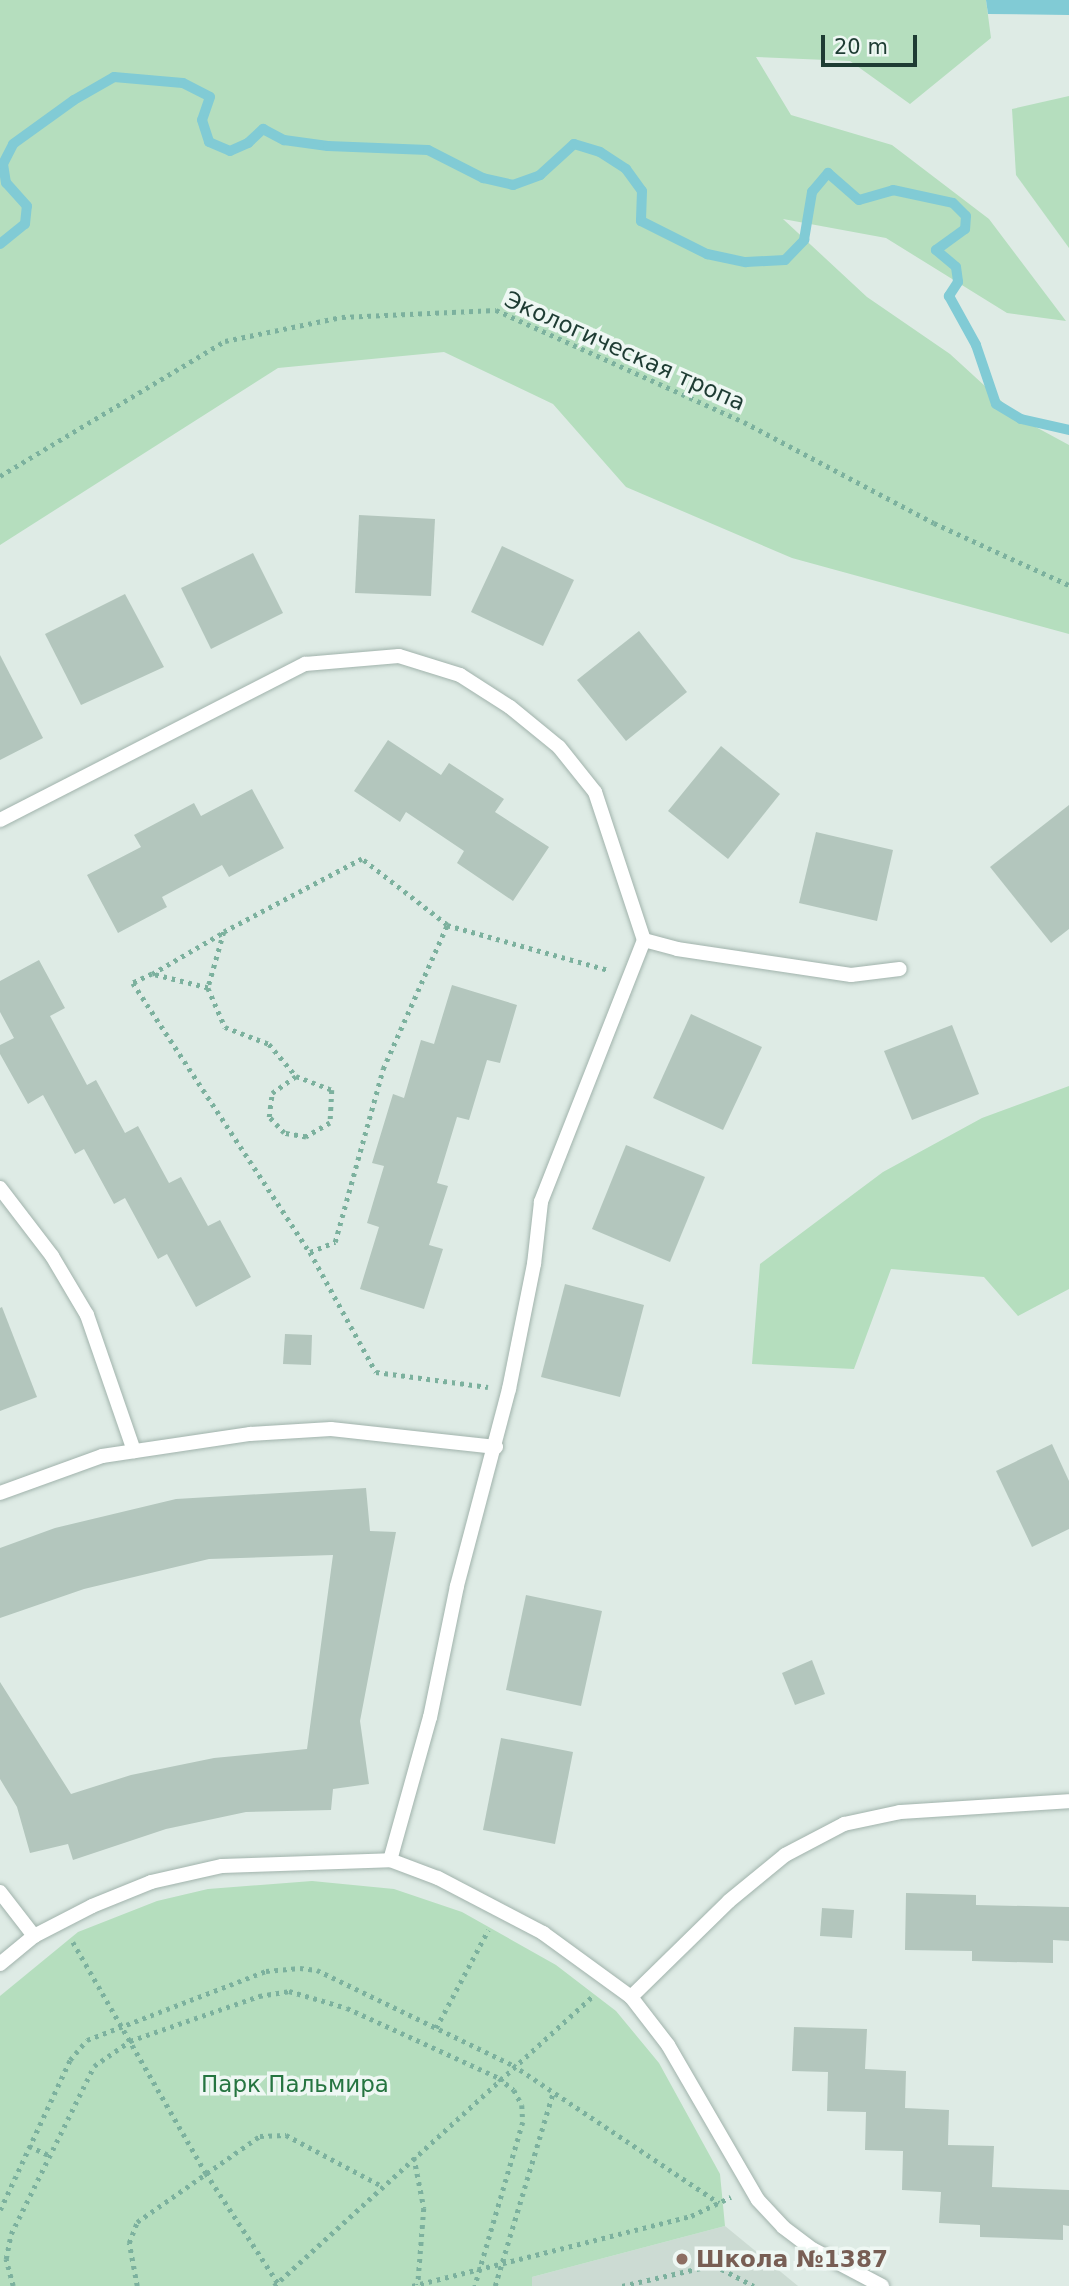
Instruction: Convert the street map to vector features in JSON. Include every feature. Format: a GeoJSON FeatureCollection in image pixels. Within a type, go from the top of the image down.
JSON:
{"type":"FeatureCollection","features":[{"type":"Feature","properties":{"kind":"lane"},"geometry":{"type":"LineString","coordinates":[[0,820],[305,664],[399,656],[460,675],[559,747],[595,792],[644,940],[541,1202],[534,1264],[496,1447],[390,1860]]}},
{"type":"Feature","properties":{"kind":"lane"},"geometry":{"type":"LineString","coordinates":[[644,940],[852,975],[900,969]]}},
{"type":"Feature","properties":{"kind":"lane"},"geometry":{"type":"LineString","coordinates":[[0,1188],[52,1256],[87,1315],[134,1451]]}},
{"type":"Feature","properties":{"kind":"lane"},"geometry":{"type":"LineString","coordinates":[[0,1493],[102,1456],[250,1434],[331,1429],[496,1447]]}},
{"type":"Feature","properties":{"kind":"lane"},"geometry":{"type":"LineString","coordinates":[[631,1997],[729,1901],[776,1862],[844,1824],[900,1812],[1069,1801]]}},
{"type":"Feature","properties":{"kind":"lane"},"geometry":{"type":"LineString","coordinates":[[0,1964],[34,1936],[151,1882],[222,1866],[390,1860],[500,1908],[631,1997],[668,2045],[750,2188],[793,2235],[882,2286]]}},
{"type":"Feature","properties":{"kind":"lane"},"geometry":{"type":"LineString","coordinates":[[0,1892],[34,1936]]}},
{"type":"Feature","properties":{"kind":"path","name":"Экологическая тропа"},"geometry":{"type":"LineString","coordinates":[[0,476],[225,341],[342,317],[496,310],[744,422],[934,523],[1069,585]]}},
{"type":"Feature","properties":{"kind":"path"},"geometry":{"type":"LineString","coordinates":[[509,1390],[376,1372],[310,1252],[133,983],[362,859],[447,925],[629,976]]}},
{"type":"Feature","properties":{"kind":"path"},"geometry":{"type":"LineString","coordinates":[[310,1252],[335,1242],[383,1069],[447,925]]}},
{"type":"Feature","properties":{"kind":"path"},"geometry":{"type":"LineString","coordinates":[[223,932],[208,988],[225,1027],[269,1044],[296,1076],[332,1090],[330,1123],[306,1137],[284,1133],[269,1117],[272,1093],[296,1076]]}},
{"type":"Feature","properties":{"kind":"path"},"geometry":{"type":"LineString","coordinates":[[152,974],[208,988]]}},
{"type":"Feature","properties":{"kind":"path"},"geometry":{"type":"LineString","coordinates":[[436,2028],[500,1908]]}},
{"type":"Feature","properties":{"kind":"path"},"geometry":{"type":"LineString","coordinates":[[61,1922],[206,2173],[277,2285],[513,2065],[611,1981]]}},
{"type":"Feature","properties":{"kind":"path"},"geometry":{"type":"LineString","coordinates":[[0,2210],[78,2049],[120,2025],[267,1971],[300,1968],[317,1970],[513,2065],[719,2203]]}},
{"type":"Feature","properties":{"kind":"path"},"geometry":{"type":"LineString","coordinates":[[13,2286],[8,2275],[7,2245],[88,2073],[130,2041],[259,1996],[289,1991],[347,2008],[499,2078],[522,2105],[523,2122],[475,2286]]}},
{"type":"Feature","properties":{"kind":"path"},"geometry":{"type":"LineString","coordinates":[[495,2286],[553,2093]]}},
{"type":"Feature","properties":{"kind":"path"},"geometry":{"type":"LineString","coordinates":[[137,2286],[130,2244],[138,2222],[260,2136],[274,2133],[382,2186]]}},
{"type":"Feature","properties":{"kind":"path"},"geometry":{"type":"LineString","coordinates":[[29,2146],[48,2155]]}},
{"type":"Feature","properties":{"kind":"path"},"geometry":{"type":"LineString","coordinates":[[414,2157],[424,2208],[416,2286],[691,2216],[750,2188]]}},
{"type":"Feature","properties":{"kind":"path"},"geometry":{"type":"LineString","coordinates":[[622,2286],[715,2265],[754,2286]]}},
{"type":"Feature","properties":{"kind":"shaded area","name":"Школа №1387"},"geometry":{"type":"Polygon","coordinates":[[[725,2226],[798,2286],[532,2286],[532,2277],[725,2226]]]}},
{"type":"Feature","properties":{"kind":"green space"},"geometry":{"type":"Polygon","coordinates":[[[0,0],[986,0],[991,38],[910,104],[850,61],[756,57],[791,115],[892,145],[989,219],[1066,321],[1007,313],[886,238],[783,219],[867,297],[950,354],[1021,419],[1069,445],[1069,634],[792,558],[626,487],[553,404],[444,352],[278,368],[0,545],[0,0]]]}},
{"type":"Feature","properties":{"kind":"green space"},"geometry":{"type":"Polygon","coordinates":[[[1069,96],[1069,248],[1016,175],[1012,109],[1069,96]]]}},
{"type":"Feature","properties":{"kind":"green space"},"geometry":{"type":"Polygon","coordinates":[[[1069,1086],[1069,1289],[1018,1316],[984,1277],[891,1269],[854,1369],[752,1364],[760,1264],[883,1172],[982,1118],[1069,1086]]]}},
{"type":"Feature","properties":{"kind":"green space","name":"Парк Пальмира"},"geometry":{"type":"Polygon","coordinates":[[[312,1881],[394,1889],[462,1912],[556,1965],[616,2011],[659,2063],[720,2174],[725,2226],[532,2277],[532,2286],[0,2286],[0,1996],[78,1932],[157,1901],[208,1889],[312,1881]]]}},
{"type":"Feature","properties":{"kind":"water"},"geometry":{"type":"Polygon","coordinates":[[[986,0],[1069,0],[1069,15],[988,14],[986,0]]]}},
{"type":"Feature","properties":{"kind":"building"},"geometry":{"type":"Polygon","coordinates":[[[359,515],[435,519],[431,596],[355,593],[359,515]]]}},
{"type":"Feature","properties":{"kind":"building"},"geometry":{"type":"Polygon","coordinates":[[[502,546],[574,580],[543,646],[471,612],[502,546]]]}},
{"type":"Feature","properties":{"kind":"building"},"geometry":{"type":"Polygon","coordinates":[[[253,553],[283,613],[211,649],[181,588],[253,553]]]}},
{"type":"Feature","properties":{"kind":"building"},"geometry":{"type":"Polygon","coordinates":[[[125,594],[164,667],[81,705],[45,634],[125,594]]]}},
{"type":"Feature","properties":{"kind":"building"},"geometry":{"type":"Polygon","coordinates":[[[639,631],[687,692],[626,741],[577,680],[639,631]]]}},
{"type":"Feature","properties":{"kind":"building"},"geometry":{"type":"Polygon","coordinates":[[[0,655],[43,738],[0,760],[0,655]]]}},
{"type":"Feature","properties":{"kind":"building"},"geometry":{"type":"Polygon","coordinates":[[[388,740],[441,775],[449,763],[504,799],[495,812],[549,847],[513,901],[457,863],[464,851],[406,812],[400,822],[354,791],[388,740]]]}},
{"type":"Feature","properties":{"kind":"building"},"geometry":{"type":"Polygon","coordinates":[[[721,746],[780,794],[728,859],[668,811],[721,746]]]}},
{"type":"Feature","properties":{"kind":"building"},"geometry":{"type":"Polygon","coordinates":[[[252,789],[284,848],[229,877],[222,865],[162,897],[167,907],[118,933],[87,875],[141,847],[134,835],[194,803],[201,816],[252,789]]]}},
{"type":"Feature","properties":{"kind":"building"},"geometry":{"type":"Polygon","coordinates":[[[1069,805],[1069,929],[1051,943],[990,867],[1069,805]]]}},
{"type":"Feature","properties":{"kind":"building"},"geometry":{"type":"Polygon","coordinates":[[[816,832],[893,850],[877,921],[799,903],[816,832]]]}},
{"type":"Feature","properties":{"kind":"building"},"geometry":{"type":"Polygon","coordinates":[[[39,960],[65,1008],[50,1016],[87,1085],[96,1080],[125,1133],[138,1126],[169,1183],[181,1177],[208,1226],[220,1220],[251,1277],[196,1307],[167,1254],[158,1259],[125,1198],[114,1204],[84,1149],[75,1154],[43,1095],[28,1104],[0,1054],[0,1045],[14,1038],[0,1012],[0,981],[39,960]]]}},
{"type":"Feature","properties":{"kind":"building"},"geometry":{"type":"Polygon","coordinates":[[[452,985],[517,1005],[500,1063],[487,1060],[469,1120],[457,1117],[437,1183],[448,1186],[429,1245],[443,1249],[424,1309],[360,1289],[379,1227],[367,1223],[384,1166],[372,1163],[393,1094],[404,1098],[421,1040],[434,1044],[452,985]]]}},
{"type":"Feature","properties":{"kind":"building"},"geometry":{"type":"Polygon","coordinates":[[[691,1014],[762,1047],[723,1130],[653,1098],[691,1014]]]}},
{"type":"Feature","properties":{"kind":"building"},"geometry":{"type":"Polygon","coordinates":[[[952,1025],[979,1094],[912,1120],[884,1051],[952,1025]]]}},
{"type":"Feature","properties":{"kind":"building"},"geometry":{"type":"Polygon","coordinates":[[[626,1145],[705,1177],[670,1262],[592,1229],[626,1145]]]}},
{"type":"Feature","properties":{"kind":"building"},"geometry":{"type":"Polygon","coordinates":[[[565,1284],[644,1305],[620,1397],[541,1377],[565,1284]]]}},
{"type":"Feature","properties":{"kind":"building"},"geometry":{"type":"Polygon","coordinates":[[[2,1307],[37,1397],[0,1411],[0,1308],[2,1307]]]}},
{"type":"Feature","properties":{"kind":"building"},"geometry":{"type":"Polygon","coordinates":[[[285,1334],[312,1335],[311,1365],[283,1364],[285,1334]]]}},
{"type":"Feature","properties":{"kind":"building"},"geometry":{"type":"Polygon","coordinates":[[[1052,1444],[1069,1481],[1069,1529],[1032,1547],[996,1471],[1052,1444]]]}},
{"type":"Feature","properties":{"kind":"building"},"geometry":{"type":"Polygon","coordinates":[[[366,1488],[370,1531],[396,1532],[360,1721],[369,1784],[333,1789],[331,1810],[246,1812],[166,1829],[73,1860],[68,1844],[30,1853],[17,1807],[0,1779],[0,1682],[71,1794],[131,1775],[214,1758],[307,1749],[333,1555],[209,1559],[84,1589],[0,1618],[0,1548],[55,1528],[176,1499],[366,1488]]]}},
{"type":"Feature","properties":{"kind":"building"},"geometry":{"type":"Polygon","coordinates":[[[526,1595],[602,1611],[581,1706],[506,1690],[526,1595]]]}},
{"type":"Feature","properties":{"kind":"building"},"geometry":{"type":"Polygon","coordinates":[[[812,1660],[825,1694],[795,1705],[782,1673],[812,1660]]]}},
{"type":"Feature","properties":{"kind":"building"},"geometry":{"type":"Polygon","coordinates":[[[501,1738],[573,1752],[555,1844],[483,1830],[501,1738]]]}},
{"type":"Feature","properties":{"kind":"building"},"geometry":{"type":"Polygon","coordinates":[[[906,1893],[976,1895],[976,1905],[1069,1907],[1069,1941],[1053,1940],[1053,1963],[972,1961],[972,1951],[905,1950],[906,1893]]]}},
{"type":"Feature","properties":{"kind":"building"},"geometry":{"type":"Polygon","coordinates":[[[822,1908],[854,1910],[852,1938],[820,1936],[822,1908]]]}},
{"type":"Feature","properties":{"kind":"building"},"geometry":{"type":"Polygon","coordinates":[[[794,2027],[867,2029],[865,2069],[906,2071],[905,2108],[949,2110],[948,2145],[994,2146],[992,2187],[1069,2190],[1069,2226],[1063,2225],[1063,2240],[980,2237],[980,2225],[939,2223],[941,2192],[902,2190],[903,2151],[865,2150],[866,2112],[827,2111],[828,2072],[792,2071],[794,2027]]]}},
{"type":"Feature","properties":{"kind":"waterway"},"geometry":{"type":"LineString","coordinates":[[0,244],[25,224],[27,206],[6,183],[3,164],[13,144],[74,100],[114,77],[183,83],[210,97],[202,120],[209,142],[230,151],[248,143],[263,129],[284,140],[328,146],[428,150],[483,178],[513,185],[540,175],[574,144],[600,152],[626,169],[642,191],[641,221],[707,254],[746,262],[785,260],[804,240],[812,192],[828,173],[859,200],[893,190],[953,203],[966,216],[965,229],[936,250],[956,267],[958,282],[949,296],[976,345],[996,404],[1021,419],[1069,430]]}},
{"type":"Feature","properties":{"kind":"place","name":"Школа №1387"},"geometry":{"type":"Point","coordinates":[682,2259]}}]}
